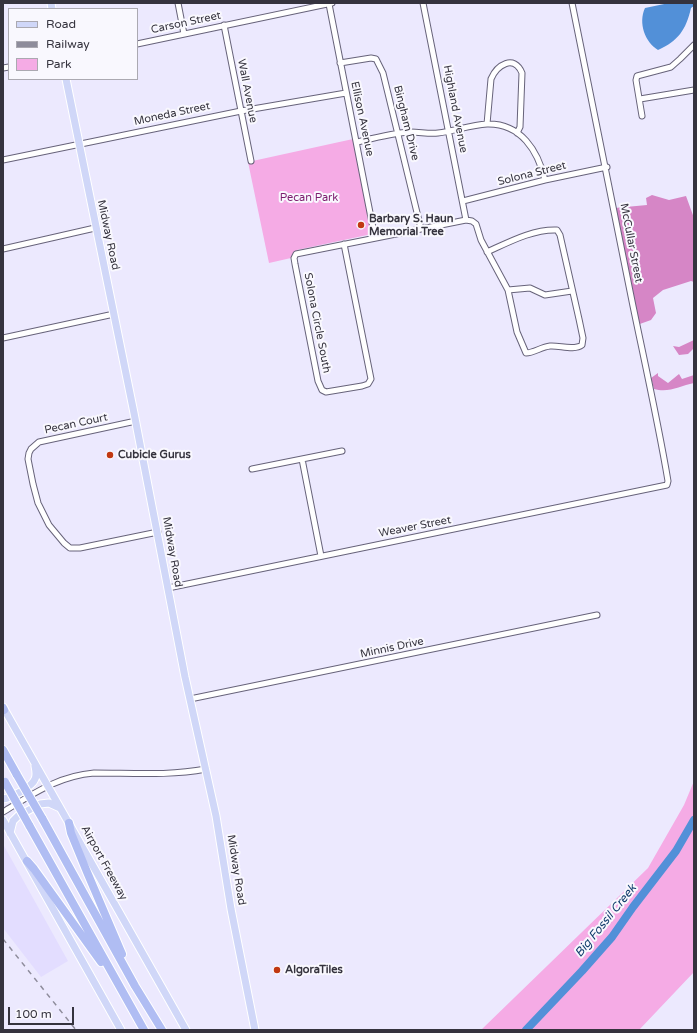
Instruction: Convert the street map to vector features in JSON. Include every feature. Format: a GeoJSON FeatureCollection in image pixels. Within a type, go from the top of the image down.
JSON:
{"type":"FeatureCollection","features":[{"type":"Feature","properties":{"kind":"highway"},"geometry":{"type":"LineString","coordinates":[[3,750],[135,986],[162,1030]]}},
{"type":"Feature","properties":{"kind":"highway"},"geometry":{"type":"LineString","coordinates":[[4,780],[144,1030]]}},
{"type":"Feature","properties":{"kind":"highway"},"geometry":{"type":"LineString","coordinates":[[69,823],[71,833],[135,986]]}},
{"type":"Feature","properties":{"kind":"highway"},"geometry":{"type":"LineString","coordinates":[[27,861],[122,990]]}},
{"type":"Feature","properties":{"kind":"main road","name":"Midway Road"},"geometry":{"type":"LineString","coordinates":[[66,80],[95,228],[136,422],[190,699],[216,816],[230,902],[255,1030]]}},
{"type":"Feature","properties":{"kind":"main road","name":"Airport Freeway"},"geometry":{"type":"LineString","coordinates":[[4,708],[186,1030]]}},
{"type":"Feature","properties":{"kind":"main road"},"geometry":{"type":"LineString","coordinates":[[3,799],[8,798],[32,784],[36,776],[35,763]]}},
{"type":"Feature","properties":{"kind":"main road"},"geometry":{"type":"LineString","coordinates":[[10,833],[13,821],[18,816],[40,804],[49,803],[60,808]]}},
{"type":"Feature","properties":{"kind":"main road"},"geometry":{"type":"LineString","coordinates":[[3,820],[121,1030]]}},
{"type":"Feature","properties":{"kind":"street"},"geometry":{"type":"LineString","coordinates":[[178,3],[184,34]]}},
{"type":"Feature","properties":{"kind":"street","name":"Carson Street"},"geometry":{"type":"LineString","coordinates":[[138,44],[224,26],[310,5],[330,3]]}},
{"type":"Feature","properties":{"kind":"street","name":"Ellison Avenue"},"geometry":{"type":"LineString","coordinates":[[330,3],[340,63],[375,238]]}},
{"type":"Feature","properties":{"kind":"street","name":"Highland Avenue"},"geometry":{"type":"LineString","coordinates":[[423,3],[450,131],[466,220]]}},
{"type":"Feature","properties":{"kind":"street","name":"McCullar Street"},"geometry":{"type":"LineString","coordinates":[[572,3],[607,167],[633,307],[663,451],[668,481],[666,486]]}},
{"type":"Feature","properties":{"kind":"street","name":"Wall Avenue"},"geometry":{"type":"LineString","coordinates":[[224,26],[251,161]]}},
{"type":"Feature","properties":{"kind":"street"},"geometry":{"type":"LineString","coordinates":[[642,116],[636,76],[671,66],[680,60],[694,45]]}},
{"type":"Feature","properties":{"kind":"street","name":"Bingham Drive"},"geometry":{"type":"LineString","coordinates":[[340,63],[365,59],[376,59],[382,72],[421,229]]}},
{"type":"Feature","properties":{"kind":"street"},"geometry":{"type":"LineString","coordinates":[[488,124],[491,79],[494,73],[502,65],[508,63],[514,64],[519,67],[522,73],[520,127],[517,133]]}},
{"type":"Feature","properties":{"kind":"street"},"geometry":{"type":"LineString","coordinates":[[640,99],[694,90]]}},
{"type":"Feature","properties":{"kind":"street","name":"Moneda Street"},"geometry":{"type":"LineString","coordinates":[[3,160],[241,111],[346,93]]}},
{"type":"Feature","properties":{"kind":"street"},"geometry":{"type":"LineString","coordinates":[[357,142],[412,132],[428,134],[488,124],[497,125],[517,133],[526,139],[542,164],[545,180]]}},
{"type":"Feature","properties":{"kind":"street","name":"Solona Street"},"geometry":{"type":"LineString","coordinates":[[463,201],[545,180],[607,167]]}},
{"type":"Feature","properties":{"kind":"street"},"geometry":{"type":"LineString","coordinates":[[344,244],[466,220],[472,221],[476,224],[481,240],[487,252],[508,290],[517,332],[526,353],[530,353],[543,347],[579,347],[583,342],[579,319],[560,235],[557,230],[548,230],[531,234],[487,252]]}},
{"type":"Feature","properties":{"kind":"street"},"geometry":{"type":"LineString","coordinates":[[3,249],[95,228]]}},
{"type":"Feature","properties":{"kind":"street","name":"Solona Circle South"},"geometry":{"type":"LineString","coordinates":[[344,244],[371,379],[368,384],[332,392],[324,391],[320,386],[294,258],[296,254],[344,244]]}},
{"type":"Feature","properties":{"kind":"street"},"geometry":{"type":"LineString","coordinates":[[508,290],[530,288],[545,294],[572,291]]}},
{"type":"Feature","properties":{"kind":"street"},"geometry":{"type":"LineString","coordinates":[[3,338],[114,314]]}},
{"type":"Feature","properties":{"kind":"street","name":"Pecan Court"},"geometry":{"type":"LineString","coordinates":[[136,422],[39,442],[29,453],[28,459],[32,484],[38,503],[50,525],[64,543],[70,548],[80,548],[158,532]]}},
{"type":"Feature","properties":{"kind":"street"},"geometry":{"type":"LineString","coordinates":[[252,469],[342,451]]}},
{"type":"Feature","properties":{"kind":"street"},"geometry":{"type":"LineString","coordinates":[[302,459],[321,556]]}},
{"type":"Feature","properties":{"kind":"street","name":"Weaver Street"},"geometry":{"type":"LineString","coordinates":[[168,588],[666,486]]}},
{"type":"Feature","properties":{"kind":"street","name":"Minnis Drive"},"geometry":{"type":"LineString","coordinates":[[190,699],[597,615]]}},
{"type":"Feature","properties":{"kind":"street"},"geometry":{"type":"LineString","coordinates":[[3,812],[47,786],[82,774],[184,774],[206,770]]}},
{"type":"Feature","properties":{"kind":"shaded area"},"geometry":{"type":"Polygon","coordinates":[[[652,195],[669,200],[686,196],[694,218],[694,282],[691,281],[663,290],[653,298],[656,313],[651,320],[637,325],[615,208],[647,205],[646,198],[652,195]]]}},
{"type":"Feature","properties":{"kind":"shaded area"},"geometry":{"type":"Polygon","coordinates":[[[694,340],[694,348],[688,354],[679,355],[673,346],[679,347],[694,340]]]}},
{"type":"Feature","properties":{"kind":"shaded area"},"geometry":{"type":"Polygon","coordinates":[[[658,373],[658,376],[668,383],[679,374],[682,379],[694,375],[694,383],[670,390],[654,389],[651,378],[658,373]]]}},
{"type":"Feature","properties":{"kind":"shaded area"},"geometry":{"type":"Polygon","coordinates":[[[3,844],[68,961],[41,977],[3,928],[3,844]]]}},
{"type":"Feature","properties":{"kind":"green space","name":"Pecan Park"},"geometry":{"type":"Polygon","coordinates":[[[353,139],[372,234],[297,250],[291,258],[269,263],[248,162],[353,139]]]}},
{"type":"Feature","properties":{"kind":"green space"},"geometry":{"type":"Polygon","coordinates":[[[694,781],[694,972],[639,1030],[481,1030],[648,868],[684,805],[694,781]]]}},
{"type":"Feature","properties":{"kind":"water"},"geometry":{"type":"Polygon","coordinates":[[[669,3],[694,3],[694,6],[691,8],[684,29],[676,39],[658,50],[653,47],[646,37],[642,20],[643,14],[645,8],[669,3]]]}},
{"type":"Feature","properties":{"kind":"waterway","name":"Big Fossil Creek"},"geometry":{"type":"LineString","coordinates":[[526,1030],[612,937],[676,851],[694,820]]}},
{"type":"Feature","properties":{"kind":"railway"},"geometry":{"type":"LineString","coordinates":[[3,939],[76,1030]]}},
{"type":"Feature","properties":{"kind":"place","name":"Barbary S. Haun Memorial Tree"},"geometry":{"type":"Point","coordinates":[361,225]}},
{"type":"Feature","properties":{"kind":"place","name":"Cubicle Gurus"},"geometry":{"type":"Point","coordinates":[110,455]}},
{"type":"Feature","properties":{"kind":"place","name":"AlgoraTiles"},"geometry":{"type":"Point","coordinates":[277,970]}}]}
